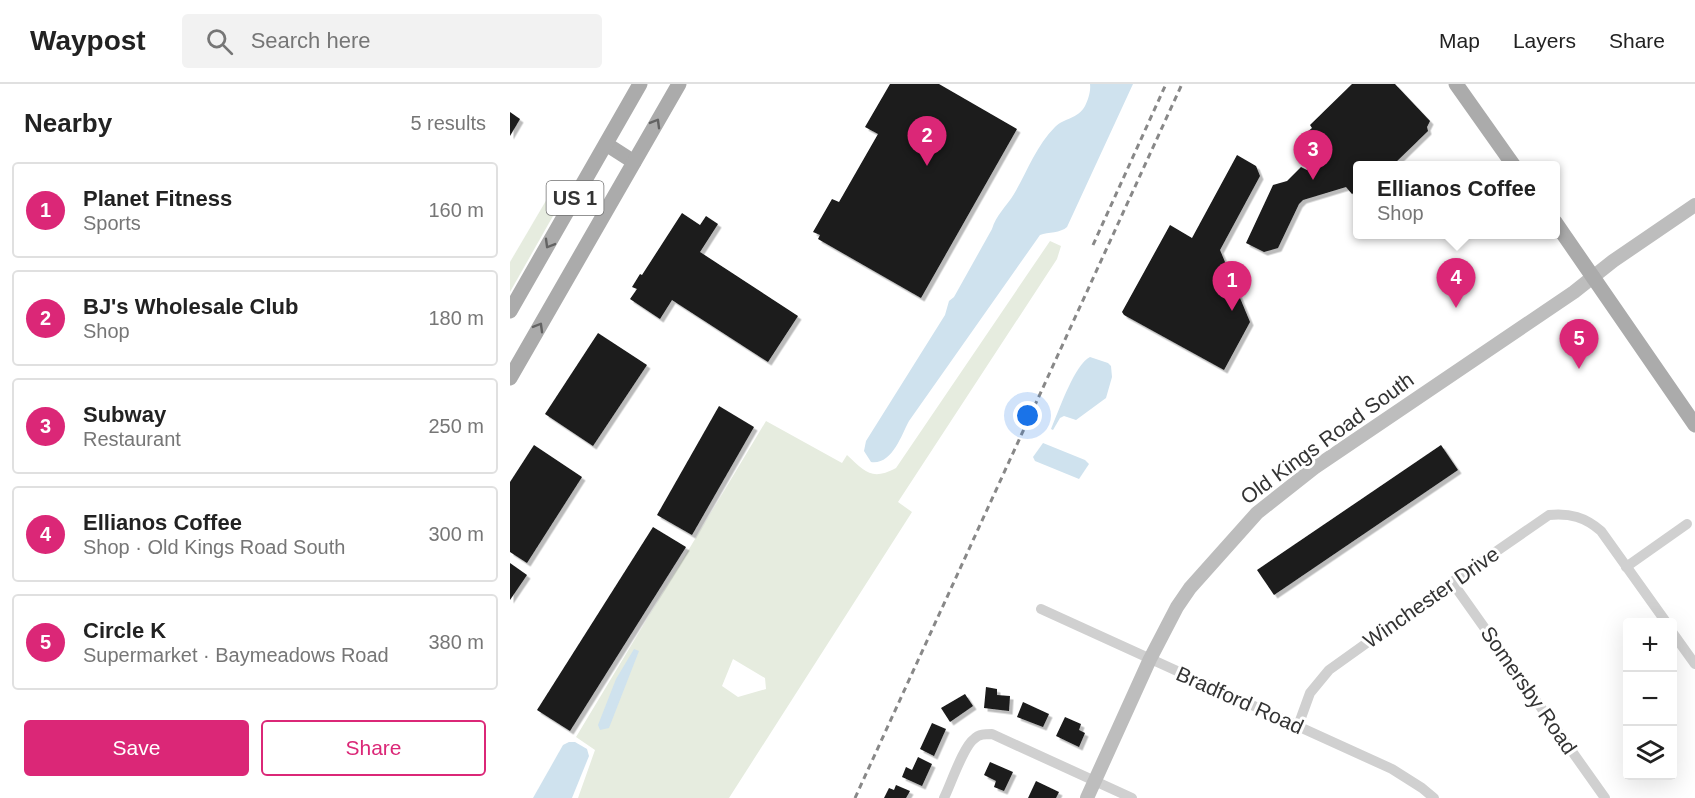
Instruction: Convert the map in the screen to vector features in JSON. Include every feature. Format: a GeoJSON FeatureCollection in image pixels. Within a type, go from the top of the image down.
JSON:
{"type":"FeatureCollection","features":[{"type":"Feature","properties":{"kind":"main road","name":"US 1"},"geometry":{"type":"LineString","coordinates":[[510,311],[640,84]]}},
{"type":"Feature","properties":{"kind":"main road","name":"US 1"},"geometry":{"type":"LineString","coordinates":[[510,378],[679,84]]}},
{"type":"Feature","properties":{"kind":"main road"},"geometry":{"type":"LineString","coordinates":[[1456,84],[1511,161]]}},
{"type":"Feature","properties":{"kind":"main road"},"geometry":{"type":"LineString","coordinates":[[606,144],[634,162]]}},
{"type":"Feature","properties":{"kind":"main road"},"geometry":{"type":"LineString","coordinates":[[1560,229],[1695,426]]}},
{"type":"Feature","properties":{"kind":"street","name":"Old Kings Road South"},"geometry":{"type":"LineString","coordinates":[[1087,798],[1150,659],[1177,607],[1190,588],[1267,503],[1314,468],[1574,292],[1593,275],[1695,205]]}},
{"type":"Feature","properties":{"kind":"street","name":"Winchester Drive"},"geometry":{"type":"LineString","coordinates":[[1298,726],[1310,693],[1329,670],[1549,516],[1564,514],[1580,516],[1593,523],[1626,567]]}},
{"type":"Feature","properties":{"kind":"street"},"geometry":{"type":"LineString","coordinates":[[1663,618],[1626,567],[1687,524]]}},
{"type":"Feature","properties":{"kind":"street","name":"Somersby Road"},"geometry":{"type":"LineString","coordinates":[[1452,582],[1605,798]]}},
{"type":"Feature","properties":{"kind":"street","name":"Bradford Road"},"geometry":{"type":"LineString","coordinates":[[1041,609],[1392,769],[1434,798]]}},
{"type":"Feature","properties":{"kind":"street"},"geometry":{"type":"LineString","coordinates":[[1677,639],[1695,664]]}},
{"type":"Feature","properties":{"kind":"street"},"geometry":{"type":"LineString","coordinates":[[944,798],[967,747],[973,739],[982,734],[992,734],[1132,798]]}},
{"type":"Feature","properties":{"kind":"shaded area"},"geometry":{"type":"Polygon","coordinates":[[[554,187],[566,193],[510,292],[510,262],[554,187]]]}},
{"type":"Feature","properties":{"kind":"shaded area"},"geometry":{"type":"Polygon","coordinates":[[[1050,241],[1061,246],[1057,259],[898,502],[912,512],[729,798],[578,798],[595,750],[576,737],[766,421],[842,463],[847,455],[869,473],[881,474],[896,468],[1050,241]],[[733,659],[722,686],[738,697],[766,689],[765,678],[733,659]]]}},
{"type":"Feature","properties":{"kind":"water"},"geometry":{"type":"Polygon","coordinates":[[[1090,84],[1133,84],[1067,227],[1040,235],[909,421],[895,448],[885,459],[871,462],[864,451],[866,441],[945,315],[949,301],[954,297],[996,219],[1014,194],[1037,151],[1055,127],[1082,110],[1088,98],[1090,84]]]}},
{"type":"Feature","properties":{"kind":"water"},"geometry":{"type":"Polygon","coordinates":[[[1090,357],[1111,366],[1112,377],[1106,398],[1076,420],[1064,416],[1060,418],[1053,430],[1051,429],[1074,377],[1084,361],[1090,357]]]}},
{"type":"Feature","properties":{"kind":"water"},"geometry":{"type":"Polygon","coordinates":[[[1043,443],[1085,460],[1089,464],[1079,479],[1035,461],[1033,457],[1043,443]]]}},
{"type":"Feature","properties":{"kind":"water"},"geometry":{"type":"Polygon","coordinates":[[[634,649],[639,651],[609,728],[600,730],[598,725],[616,679],[634,649]]]}},
{"type":"Feature","properties":{"kind":"water"},"geometry":{"type":"Polygon","coordinates":[[[575,742],[587,749],[589,756],[572,798],[533,798],[563,745],[575,742]]]}},
{"type":"Feature","properties":{"kind":"building"},"geometry":{"type":"Polygon","coordinates":[[[890,84],[939,84],[1017,129],[921,298],[818,239],[820,235],[813,232],[832,199],[839,202],[878,134],[865,127],[890,84]]]}},
{"type":"Feature","properties":{"kind":"building"},"geometry":{"type":"Polygon","coordinates":[[[1352,84],[1395,84],[1430,121],[1428,131],[1397,161],[1353,161],[1352,194],[1346,187],[1303,200],[1278,248],[1264,252],[1246,243],[1273,185],[1287,181],[1301,167],[1307,170],[1317,160],[1318,157],[1300,138],[1312,128],[1310,125],[1352,84]]]}},
{"type":"Feature","properties":{"kind":"building"},"geometry":{"type":"Polygon","coordinates":[[[510,112],[520,119],[510,136],[510,112]]]}},
{"type":"Feature","properties":{"kind":"building"},"geometry":{"type":"Polygon","coordinates":[[[1237,155],[1256,166],[1260,176],[1220,250],[1250,322],[1224,370],[1122,312],[1170,225],[1192,238],[1237,155]]]}},
{"type":"Feature","properties":{"kind":"building"},"geometry":{"type":"Polygon","coordinates":[[[682,213],[700,225],[706,216],[718,224],[700,252],[798,316],[768,362],[672,300],[660,319],[630,299],[637,289],[632,287],[682,213]]]}},
{"type":"Feature","properties":{"kind":"building"},"geometry":{"type":"Polygon","coordinates":[[[598,333],[647,365],[593,446],[545,414],[598,333]]]}},
{"type":"Feature","properties":{"kind":"building"},"geometry":{"type":"Polygon","coordinates":[[[719,406],[754,427],[692,535],[657,515],[719,406]]]}},
{"type":"Feature","properties":{"kind":"building"},"geometry":{"type":"Polygon","coordinates":[[[534,445],[582,477],[527,563],[510,552],[510,482],[534,445]]]}},
{"type":"Feature","properties":{"kind":"building"},"geometry":{"type":"Polygon","coordinates":[[[1441,445],[1458,470],[1274,595],[1257,570],[1441,445]]]}},
{"type":"Feature","properties":{"kind":"building"},"geometry":{"type":"Polygon","coordinates":[[[653,527],[686,547],[570,731],[537,710],[653,527]]]}},
{"type":"Feature","properties":{"kind":"building"},"geometry":{"type":"Polygon","coordinates":[[[510,563],[527,575],[510,600],[510,563]]]}},
{"type":"Feature","properties":{"kind":"building"},"geometry":{"type":"Polygon","coordinates":[[[986,687],[997,689],[997,695],[1010,696],[1009,711],[984,708],[986,687]]]}},
{"type":"Feature","properties":{"kind":"building"},"geometry":{"type":"Polygon","coordinates":[[[965,694],[973,706],[950,722],[941,708],[965,694]]]}},
{"type":"Feature","properties":{"kind":"building"},"geometry":{"type":"Polygon","coordinates":[[[1023,702],[1049,714],[1043,727],[1017,717],[1023,702]]]}},
{"type":"Feature","properties":{"kind":"building"},"geometry":{"type":"Polygon","coordinates":[[[1065,717],[1081,724],[1079,730],[1085,733],[1079,747],[1056,736],[1065,717]]]}},
{"type":"Feature","properties":{"kind":"building"},"geometry":{"type":"Polygon","coordinates":[[[932,723],[946,729],[934,756],[920,749],[932,723]]]}},
{"type":"Feature","properties":{"kind":"building"},"geometry":{"type":"Polygon","coordinates":[[[918,757],[932,764],[922,786],[902,777],[906,767],[912,770],[918,757]]]}},
{"type":"Feature","properties":{"kind":"building"},"geometry":{"type":"Polygon","coordinates":[[[990,762],[1013,772],[1004,791],[994,787],[996,781],[984,775],[990,762]]]}},
{"type":"Feature","properties":{"kind":"building"},"geometry":{"type":"Polygon","coordinates":[[[1036,781],[1059,792],[1056,798],[1028,798],[1036,781]]]}},
{"type":"Feature","properties":{"kind":"building"},"geometry":{"type":"Polygon","coordinates":[[[896,785],[910,791],[906,798],[884,798],[889,788],[894,790],[896,785]]]}},
{"type":"Feature","properties":{"kind":"railway"},"geometry":{"type":"LineString","coordinates":[[1093,245],[1166,84]]}},
{"type":"Feature","properties":{"kind":"railway"},"geometry":{"type":"LineString","coordinates":[[855,798],[1182,84]]}},
{"type":"Feature","properties":{"kind":"place","name":"BJ's Wholesale Club"},"geometry":{"type":"Point","coordinates":[927,166]}},
{"type":"Feature","properties":{"kind":"place","name":"Subway"},"geometry":{"type":"Point","coordinates":[1313,180]}},
{"type":"Feature","properties":{"kind":"place","name":"Ellianos Coffee"},"geometry":{"type":"Point","coordinates":[1456,308]}},
{"type":"Feature","properties":{"kind":"place","name":"Planet Fitness"},"geometry":{"type":"Point","coordinates":[1232,311]}},
{"type":"Feature","properties":{"kind":"place","name":"Circle K"},"geometry":{"type":"Point","coordinates":[1579,369]}}]}
